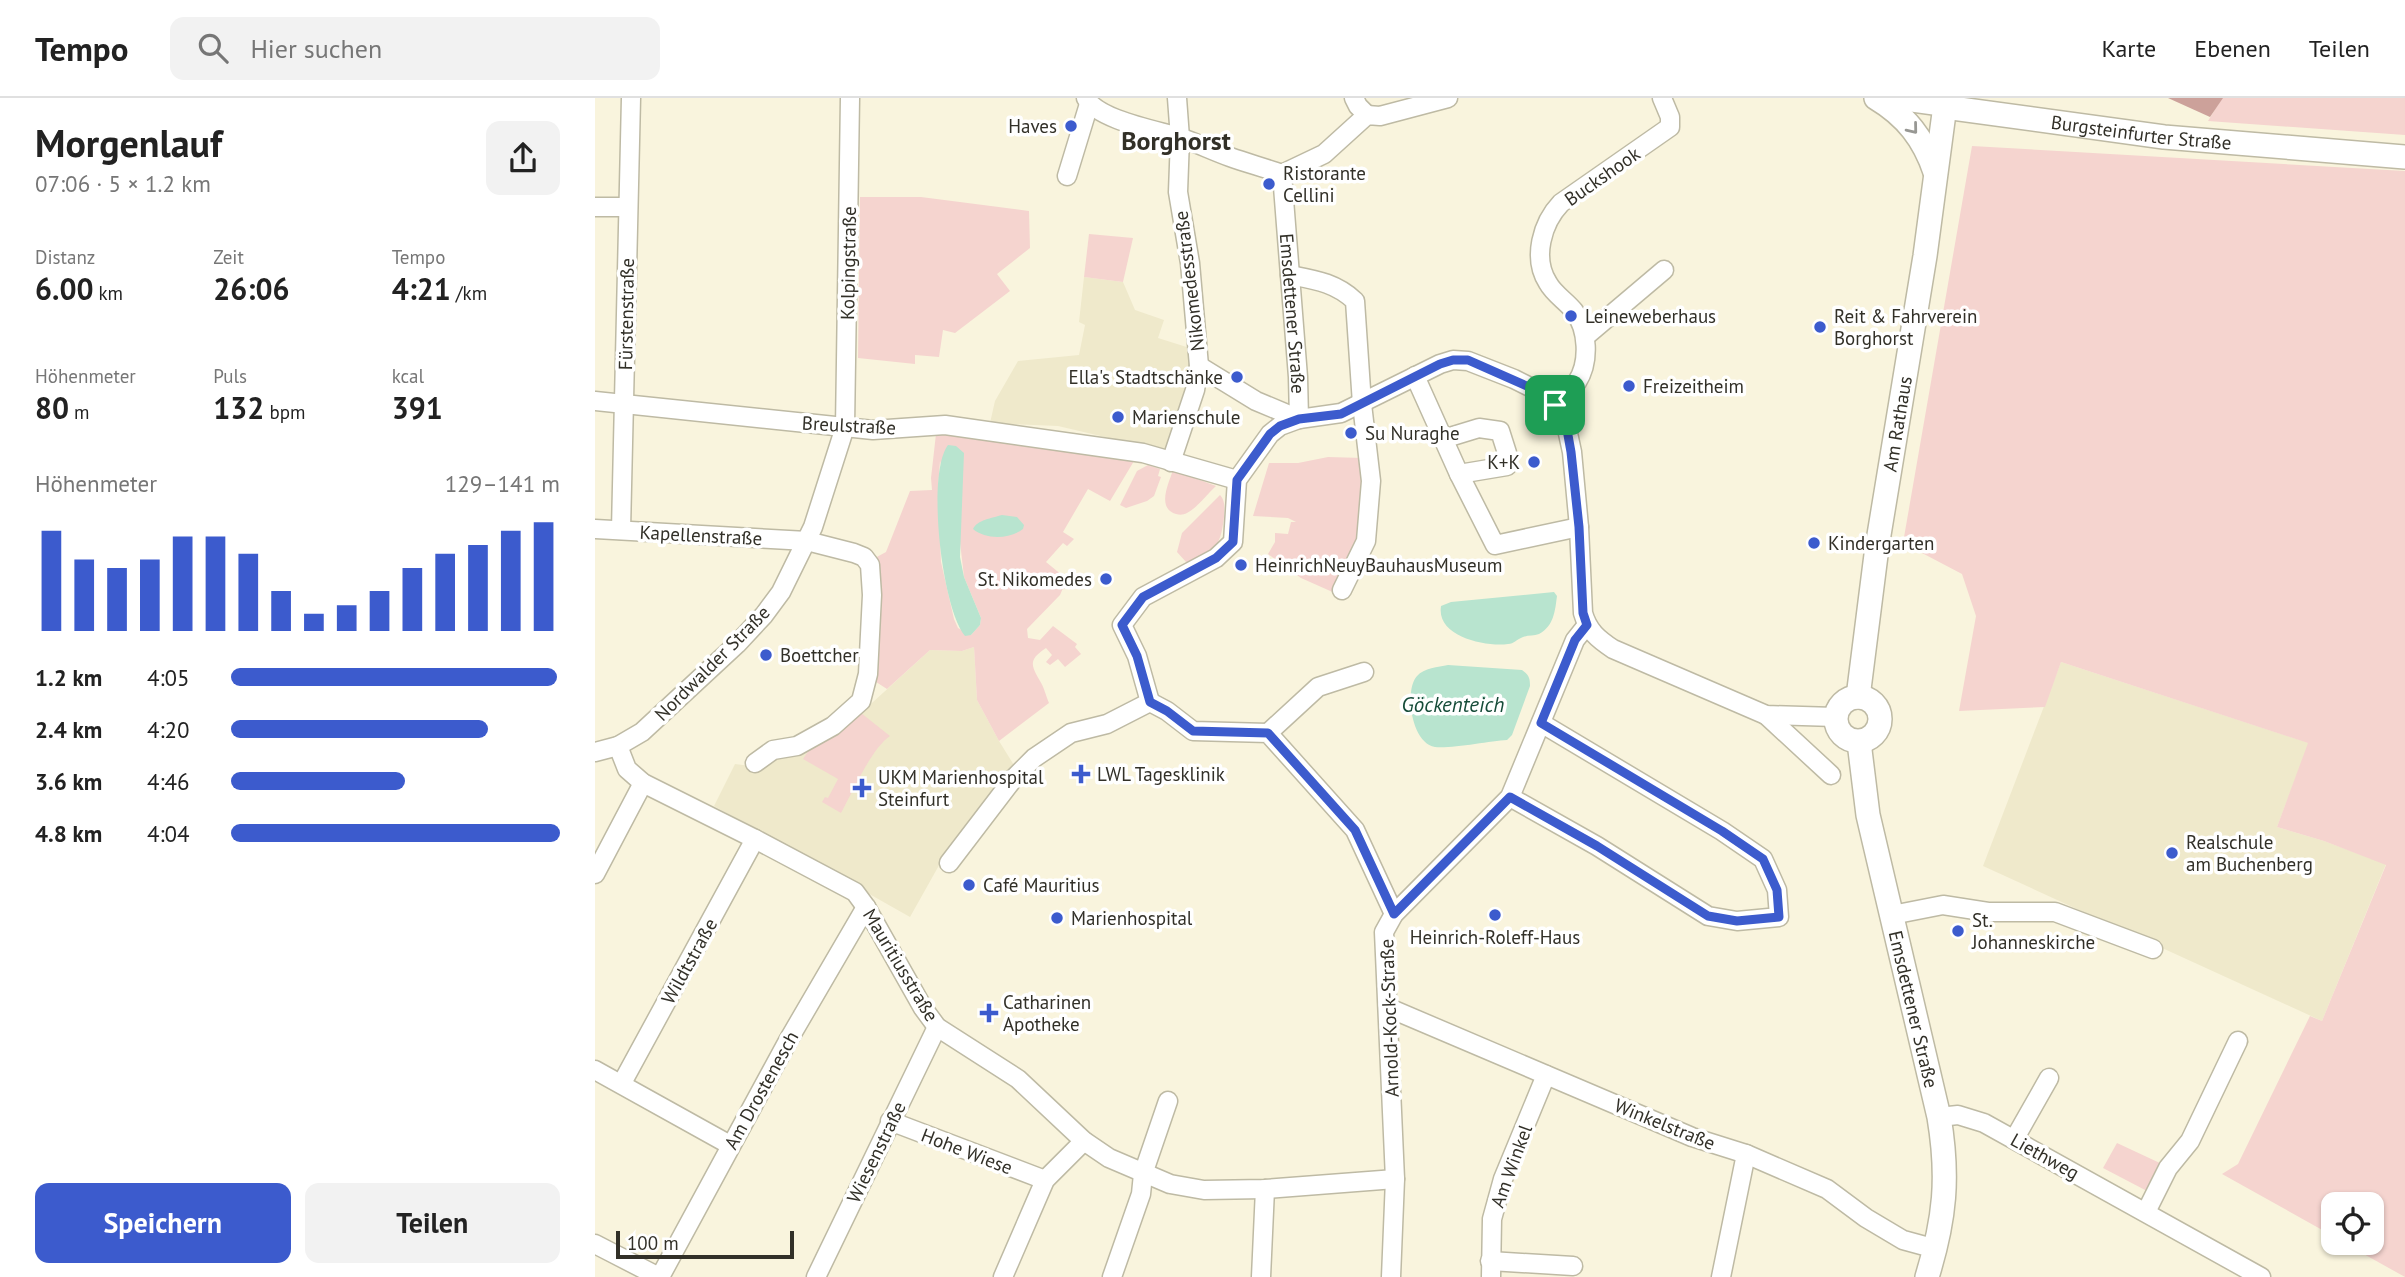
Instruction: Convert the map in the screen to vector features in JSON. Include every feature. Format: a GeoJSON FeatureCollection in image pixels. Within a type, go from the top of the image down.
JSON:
{"type":"FeatureCollection","features":[{"type":"Feature","properties":{"kind":"main road"},"geometry":{"type":"LineString","coordinates":[[1877,98],[1915,130],[1927,149],[1936,173]]}},
{"type":"Feature","properties":{"kind":"main road"},"geometry":{"type":"LineString","coordinates":[[1980,98],[2001,114]]}},
{"type":"Feature","properties":{"kind":"main road","name":"Burgsteinfurter Straße"},"geometry":{"type":"LineString","coordinates":[[1945,103],[2001,114],[2164,137],[2405,157]]}},
{"type":"Feature","properties":{"kind":"main road","name":"Am Rathaus"},"geometry":{"type":"LineString","coordinates":[[1858,697],[1877,547],[1915,318],[1945,103]]}},
{"type":"Feature","properties":{"kind":"main road"},"geometry":{"type":"LineString","coordinates":[[1858,697],[1874,704],[1880,720],[1874,735],[1859,742],[1841,735],[1836,727],[1835,717],[1843,702],[1858,697]]}},
{"type":"Feature","properties":{"kind":"main road","name":"Emsdettener Straße"},"geometry":{"type":"LineString","coordinates":[[1859,742],[1868,815],[1939,1117],[1945,1156],[1944,1203],[1936,1249],[1927,1277]]}},
{"type":"Feature","properties":{"kind":"street","name":"Fürstenstraße"},"geometry":{"type":"LineString","coordinates":[[621,530],[631,98]]}},
{"type":"Feature","properties":{"kind":"street","name":"Kolpingstraße"},"geometry":{"type":"LineString","coordinates":[[845,427],[850,98]]}},
{"type":"Feature","properties":{"kind":"street","name":"Nikomedesstraße"},"geometry":{"type":"LineString","coordinates":[[1171,462],[1195,390],[1199,366],[1196,312],[1178,192],[1180,138],[1177,98]]}},
{"type":"Feature","properties":{"kind":"street"},"geometry":{"type":"LineString","coordinates":[[1354,98],[1367,115],[1380,116],[1448,98]]}},
{"type":"Feature","properties":{"kind":"street","name":"Buckshook"},"geometry":{"type":"LineString","coordinates":[[1586,336],[1575,312],[1548,284],[1542,271],[1542,238],[1548,220],[1561,203],[1670,127],[1670,117],[1663,98]]}},
{"type":"Feature","properties":{"kind":"street","name":"Burgsteinfurter Straße"},"geometry":{"type":"LineString","coordinates":[[1877,98],[1945,103]]}},
{"type":"Feature","properties":{"kind":"street"},"geometry":{"type":"LineString","coordinates":[[1067,176],[1088,101],[1142,128],[1180,138],[1282,174],[1324,155],[1367,115]]}},
{"type":"Feature","properties":{"kind":"street","name":"Emsdettener Straße"},"geometry":{"type":"LineString","coordinates":[[1282,174],[1299,377],[1299,419],[1341,414],[1453,360],[1468,360],[1538,391],[1555,405]]}},
{"type":"Feature","properties":{"kind":"street"},"geometry":{"type":"LineString","coordinates":[[595,207],[628,207]]}},
{"type":"Feature","properties":{"kind":"street"},"geometry":{"type":"LineString","coordinates":[[1664,270],[1586,336],[1578,381],[1555,405],[1566,424],[1571,452],[1579,527],[1583,613],[1587,625],[1597,639],[1613,649],[1766,715],[1831,775]]}},
{"type":"Feature","properties":{"kind":"street"},"geometry":{"type":"LineString","coordinates":[[1290,275],[1330,284],[1345,291],[1355,302],[1362,404],[1371,481],[1366,541],[1342,590]]}},
{"type":"Feature","properties":{"kind":"street"},"geometry":{"type":"LineString","coordinates":[[1199,366],[1256,401],[1299,419]]}},
{"type":"Feature","properties":{"kind":"street"},"geometry":{"type":"LineString","coordinates":[[1415,376],[1458,474],[1495,545],[1579,527]]}},
{"type":"Feature","properties":{"kind":"street","name":"Breulstraße"},"geometry":{"type":"LineString","coordinates":[[595,401],[873,430],[945,425],[1143,453],[1237,480]]}},
{"type":"Feature","properties":{"kind":"street"},"geometry":{"type":"LineString","coordinates":[[1299,419],[1280,426],[1270,434],[1237,480],[1233,542],[1216,558],[1143,597],[1122,625],[1137,656],[1150,702],[1193,731],[1268,733],[1318,687],[1364,672]]}},
{"type":"Feature","properties":{"kind":"street","name":"Nordwalder Straße"},"geometry":{"type":"LineString","coordinates":[[595,752],[618,746],[642,732],[728,653],[764,615],[781,592],[807,541],[829,482],[845,427]]}},
{"type":"Feature","properties":{"kind":"street"},"geometry":{"type":"LineString","coordinates":[[1443,439],[1479,428],[1500,431],[1507,453],[1507,466],[1458,474]]}},
{"type":"Feature","properties":{"kind":"street","name":"Kapellenstraße"},"geometry":{"type":"LineString","coordinates":[[595,529],[807,541],[854,552],[864,557],[870,565],[872,595],[868,674],[861,701],[833,726],[797,746],[773,750],[755,763]]}},
{"type":"Feature","properties":{"kind":"street"},"geometry":{"type":"LineString","coordinates":[[1394,914],[1510,797],[1575,640],[1587,625]]}},
{"type":"Feature","properties":{"kind":"street"},"geometry":{"type":"LineString","coordinates":[[949,863],[1014,778],[1034,758],[1071,733],[1107,724],[1150,702]]}},
{"type":"Feature","properties":{"kind":"street"},"geometry":{"type":"LineString","coordinates":[[1766,715],[1835,717]]}},
{"type":"Feature","properties":{"kind":"street"},"geometry":{"type":"LineString","coordinates":[[1510,797],[1597,846],[1708,916],[1737,921],[1779,917],[1777,890],[1763,859],[1722,831],[1541,723]]}},
{"type":"Feature","properties":{"kind":"street","name":"Arnold-Kock-Straße"},"geometry":{"type":"LineString","coordinates":[[1268,733],[1355,830],[1394,914],[1384,932],[1395,1179],[1391,1277]]}},
{"type":"Feature","properties":{"kind":"street","name":"Mauritiusstraße"},"geometry":{"type":"LineString","coordinates":[[618,746],[627,769],[643,783],[855,892],[937,1027],[1018,1079],[1084,1141],[1109,1158],[1170,1184],[1205,1190],[1265,1189],[1395,1179]]}},
{"type":"Feature","properties":{"kind":"street"},"geometry":{"type":"LineString","coordinates":[[595,874],[643,783]]}},
{"type":"Feature","properties":{"kind":"street","name":"Wildtstraße"},"geometry":{"type":"LineString","coordinates":[[622,1083],[755,839]]}},
{"type":"Feature","properties":{"kind":"street"},"geometry":{"type":"LineString","coordinates":[[1892,915],[1943,905],[1988,912],[2055,912],[2153,949]]}},
{"type":"Feature","properties":{"kind":"street","name":"Am Drostenesch"},"geometry":{"type":"LineString","coordinates":[[659,1277],[800,1019],[866,907]]}},
{"type":"Feature","properties":{"kind":"street","name":"Winkelstraße"},"geometry":{"type":"LineString","coordinates":[[1389,1008],[1692,1137],[1747,1154],[1827,1189],[1866,1218],[1903,1240],[1936,1249]]}},
{"type":"Feature","properties":{"kind":"street","name":"Wiesenstraße"},"geometry":{"type":"LineString","coordinates":[[816,1277],[937,1027]]}},
{"type":"Feature","properties":{"kind":"street"},"geometry":{"type":"LineString","coordinates":[[2146,1212],[2168,1168],[2190,1140],[2238,1041]]}},
{"type":"Feature","properties":{"kind":"street"},"geometry":{"type":"LineString","coordinates":[[595,1070],[730,1145]]}},
{"type":"Feature","properties":{"kind":"street","name":"Am Winkel"},"geometry":{"type":"LineString","coordinates":[[1546,1075],[1503,1179],[1492,1219],[1490,1269],[1573,1266]]}},
{"type":"Feature","properties":{"kind":"street"},"geometry":{"type":"LineString","coordinates":[[2015,1138],[2049,1078]]}},
{"type":"Feature","properties":{"kind":"street"},"geometry":{"type":"LineString","coordinates":[[1112,1277],[1142,1194],[1143,1174],[1168,1101]]}},
{"type":"Feature","properties":{"kind":"street","name":"Liethweg"},"geometry":{"type":"LineString","coordinates":[[1939,1117],[1958,1115],[1985,1123],[2261,1277]]}},
{"type":"Feature","properties":{"kind":"street","name":"Hohe Wiese"},"geometry":{"type":"LineString","coordinates":[[890,1121],[1045,1180]]}},
{"type":"Feature","properties":{"kind":"street"},"geometry":{"type":"LineString","coordinates":[[1003,1277],[1045,1180],[1084,1141]]}},
{"type":"Feature","properties":{"kind":"street"},"geometry":{"type":"LineString","coordinates":[[1721,1277],[1747,1154]]}},
{"type":"Feature","properties":{"kind":"street"},"geometry":{"type":"LineString","coordinates":[[1261,1277],[1265,1189]]}},
{"type":"Feature","properties":{"kind":"street"},"geometry":{"type":"LineString","coordinates":[[595,1244],[659,1277]]}},
{"type":"Feature","properties":{"kind":"shaded area"},"geometry":{"type":"Polygon","coordinates":[[[2168,98],[2223,98],[2210,117],[2168,98]]]}},
{"type":"Feature","properties":{"kind":"shaded area"},"geometry":{"type":"Polygon","coordinates":[[[2222,98],[2405,98],[2405,135],[2208,121],[2222,98]]]}},
{"type":"Feature","properties":{"kind":"shaded area"},"geometry":{"type":"Polygon","coordinates":[[[1972,146],[2405,171],[2405,1277],[2366,1255],[2384,1255],[2384,1192],[2321,1192],[2321,1229],[2222,1174],[2238,1164],[2310,1016],[2322,1021],[2386,865],[2324,841],[2277,827],[2308,743],[2061,662],[2045,707],[1959,711],[1976,616],[1962,574],[1903,543],[1972,146]]]}},
{"type":"Feature","properties":{"kind":"shaded area"},"geometry":{"type":"Polygon","coordinates":[[[860,197],[921,197],[1029,211],[1030,248],[997,274],[1010,291],[955,333],[943,330],[939,357],[915,355],[915,364],[858,358],[860,197]]]}},
{"type":"Feature","properties":{"kind":"shaded area"},"geometry":{"type":"Polygon","coordinates":[[[1089,234],[1133,238],[1123,282],[1084,277],[1089,234]]]}},
{"type":"Feature","properties":{"kind":"shaded area"},"geometry":{"type":"Polygon","coordinates":[[[1084,277],[1123,282],[1135,310],[1164,320],[1158,338],[1193,349],[1188,391],[1169,452],[1058,426],[990,423],[995,401],[1018,361],[1079,355],[1085,325],[1079,322],[1084,277]]]}},
{"type":"Feature","properties":{"kind":"shaded area"},"geometry":{"type":"Polygon","coordinates":[[[936,434],[1134,461],[1110,501],[1088,489],[1063,532],[1074,539],[1067,546],[1063,543],[1046,562],[1068,580],[1069,585],[1063,588],[1060,595],[1027,629],[1028,638],[1040,640],[1053,626],[1077,644],[1075,647],[1081,654],[1065,667],[1058,659],[1050,665],[1046,662],[1052,655],[1046,648],[1036,656],[1033,667],[1049,703],[999,741],[977,700],[974,647],[962,651],[930,650],[887,689],[873,680],[873,559],[886,552],[910,491],[932,490],[936,434]],[[940,461],[938,489],[941,562],[954,619],[958,628],[971,635],[980,625],[981,618],[964,577],[960,542],[940,461]]]}},
{"type":"Feature","properties":{"kind":"shaded area"},"geometry":{"type":"Polygon","coordinates":[[[1328,457],[1363,458],[1357,542],[1337,594],[1301,578],[1268,554],[1275,542],[1275,533],[1288,534],[1291,522],[1296,522],[1288,518],[1253,516],[1269,463],[1298,463],[1328,457]]]}},
{"type":"Feature","properties":{"kind":"shaded area"},"geometry":{"type":"Polygon","coordinates":[[[1148,465],[1160,469],[1158,476],[1161,477],[1154,496],[1126,508],[1120,505],[1137,471],[1148,465]]]}},
{"type":"Feature","properties":{"kind":"shaded area"},"geometry":{"type":"Polygon","coordinates":[[[1173,470],[1216,486],[1191,511],[1176,514],[1170,511],[1165,501],[1173,470]]]}},
{"type":"Feature","properties":{"kind":"shaded area"},"geometry":{"type":"Polygon","coordinates":[[[1220,495],[1224,503],[1224,517],[1218,542],[1210,551],[1187,563],[1177,552],[1182,533],[1220,495]]]}},
{"type":"Feature","properties":{"kind":"shaded area","name":"UKM Marienhospital Steinfurt"},"geometry":{"type":"Polygon","coordinates":[[[974,647],[977,700],[1017,770],[951,844],[910,917],[714,806],[735,764],[758,767],[780,755],[811,747],[861,713],[930,650],[962,651],[974,647]]]}},
{"type":"Feature","properties":{"kind":"shaded area","name":"Realschule am Buchenberg"},"geometry":{"type":"Polygon","coordinates":[[[2061,662],[2309,743],[2277,827],[2386,864],[2322,1021],[1983,866],[2061,662]]]}},
{"type":"Feature","properties":{"kind":"shaded area"},"geometry":{"type":"Polygon","coordinates":[[[861,713],[890,736],[870,759],[841,813],[822,802],[825,797],[828,798],[838,779],[803,759],[811,747],[861,713]]]}},
{"type":"Feature","properties":{"kind":"shaded area"},"geometry":{"type":"Polygon","coordinates":[[[2117,1143],[2162,1164],[2147,1191],[2103,1168],[2117,1143]]]}},
{"type":"Feature","properties":{"kind":"water"},"geometry":{"type":"Polygon","coordinates":[[[948,445],[956,446],[964,453],[960,557],[964,577],[981,618],[980,625],[971,635],[965,636],[950,599],[940,541],[938,483],[941,460],[948,445]]]}},
{"type":"Feature","properties":{"kind":"water"},"geometry":{"type":"Polygon","coordinates":[[[1002,515],[1017,517],[1024,525],[1023,529],[1012,535],[998,537],[984,535],[973,529],[981,521],[1002,515]]]}},
{"type":"Feature","properties":{"kind":"water","name":"Göckenteich"},"geometry":{"type":"Polygon","coordinates":[[[1554,592],[1557,596],[1553,618],[1548,627],[1539,634],[1523,637],[1510,644],[1488,644],[1464,638],[1446,625],[1442,617],[1441,606],[1451,602],[1554,592]]]}},
{"type":"Feature","properties":{"kind":"water","name":"Göckenteich"},"geometry":{"type":"Polygon","coordinates":[[[1448,665],[1522,670],[1528,675],[1530,686],[1512,735],[1507,740],[1435,747],[1420,736],[1412,715],[1413,683],[1423,671],[1448,665]]]}},
{"type":"Feature","properties":{"kind":"place","name":"Haves"},"geometry":{"type":"Point","coordinates":[1071,126]}},
{"type":"Feature","properties":{"kind":"place","name":"Ristorante Cellini"},"geometry":{"type":"Point","coordinates":[1269,184]}},
{"type":"Feature","properties":{"kind":"place","name":"Leineweberhaus"},"geometry":{"type":"Point","coordinates":[1571,316]}},
{"type":"Feature","properties":{"kind":"place","name":"Reit & Fahrverein Borghorst"},"geometry":{"type":"Point","coordinates":[1820,327]}},
{"type":"Feature","properties":{"kind":"place","name":"Ella's Stadtschänke"},"geometry":{"type":"Point","coordinates":[1237,377]}},
{"type":"Feature","properties":{"kind":"place","name":"Freizeitheim"},"geometry":{"type":"Point","coordinates":[1629,386]}},
{"type":"Feature","properties":{"kind":"place","name":"Marienschule"},"geometry":{"type":"Point","coordinates":[1118,417]}},
{"type":"Feature","properties":{"kind":"place","name":"Su Nuraghe"},"geometry":{"type":"Point","coordinates":[1351,433]}},
{"type":"Feature","properties":{"kind":"place","name":"K+K"},"geometry":{"type":"Point","coordinates":[1534,462]}},
{"type":"Feature","properties":{"kind":"place","name":"Kindergarten"},"geometry":{"type":"Point","coordinates":[1814,543]}},
{"type":"Feature","properties":{"kind":"place","name":"HeinrichNeuyBauhausMuseum"},"geometry":{"type":"Point","coordinates":[1241,565]}},
{"type":"Feature","properties":{"kind":"place","name":"St. Nikomedes"},"geometry":{"type":"Point","coordinates":[1106,579]}},
{"type":"Feature","properties":{"kind":"place","name":"Boettcher"},"geometry":{"type":"Point","coordinates":[766,655]}},
{"type":"Feature","properties":{"kind":"place","name":"LWL Tagesklinik"},"geometry":{"type":"Point","coordinates":[1081,774]}},
{"type":"Feature","properties":{"kind":"place","name":"UKM Marienhospital Steinfurt"},"geometry":{"type":"Point","coordinates":[862,788]}},
{"type":"Feature","properties":{"kind":"place","name":"Realschule am Buchenberg"},"geometry":{"type":"Point","coordinates":[2172,853]}},
{"type":"Feature","properties":{"kind":"place","name":"Café Mauritius"},"geometry":{"type":"Point","coordinates":[969,885]}},
{"type":"Feature","properties":{"kind":"place","name":"Heinrich-Roleff-Haus"},"geometry":{"type":"Point","coordinates":[1495,915]}},
{"type":"Feature","properties":{"kind":"place","name":"Marienhospital"},"geometry":{"type":"Point","coordinates":[1057,918]}},
{"type":"Feature","properties":{"kind":"place","name":"St. Johanneskirche"},"geometry":{"type":"Point","coordinates":[1958,931]}},
{"type":"Feature","properties":{"kind":"place","name":"Catharinen Apotheke"},"geometry":{"type":"Point","coordinates":[989,1013]}},
{"type":"Feature","properties":{"kind":"district","name":"Borghorst"},"geometry":{"type":"Point","coordinates":[1176,141]}},
{"type":"Feature","properties":{"kind":"route"},"geometry":{"type":"LineString","coordinates":[[1453,360],[1468,360],[1514,379],[1538,391],[1555,405],[1566,424],[1571,452],[1579,527],[1583,613],[1587,625],[1575,640],[1541,723],[1722,831],[1763,859],[1777,890],[1779,917],[1737,921],[1708,916],[1597,846],[1510,797],[1394,914],[1355,830],[1268,733],[1193,731],[1150,702],[1137,656],[1122,625],[1143,597],[1226,551],[1233,542],[1237,480],[1261,444],[1280,426],[1299,419],[1341,414],[1453,360]]}}]}
